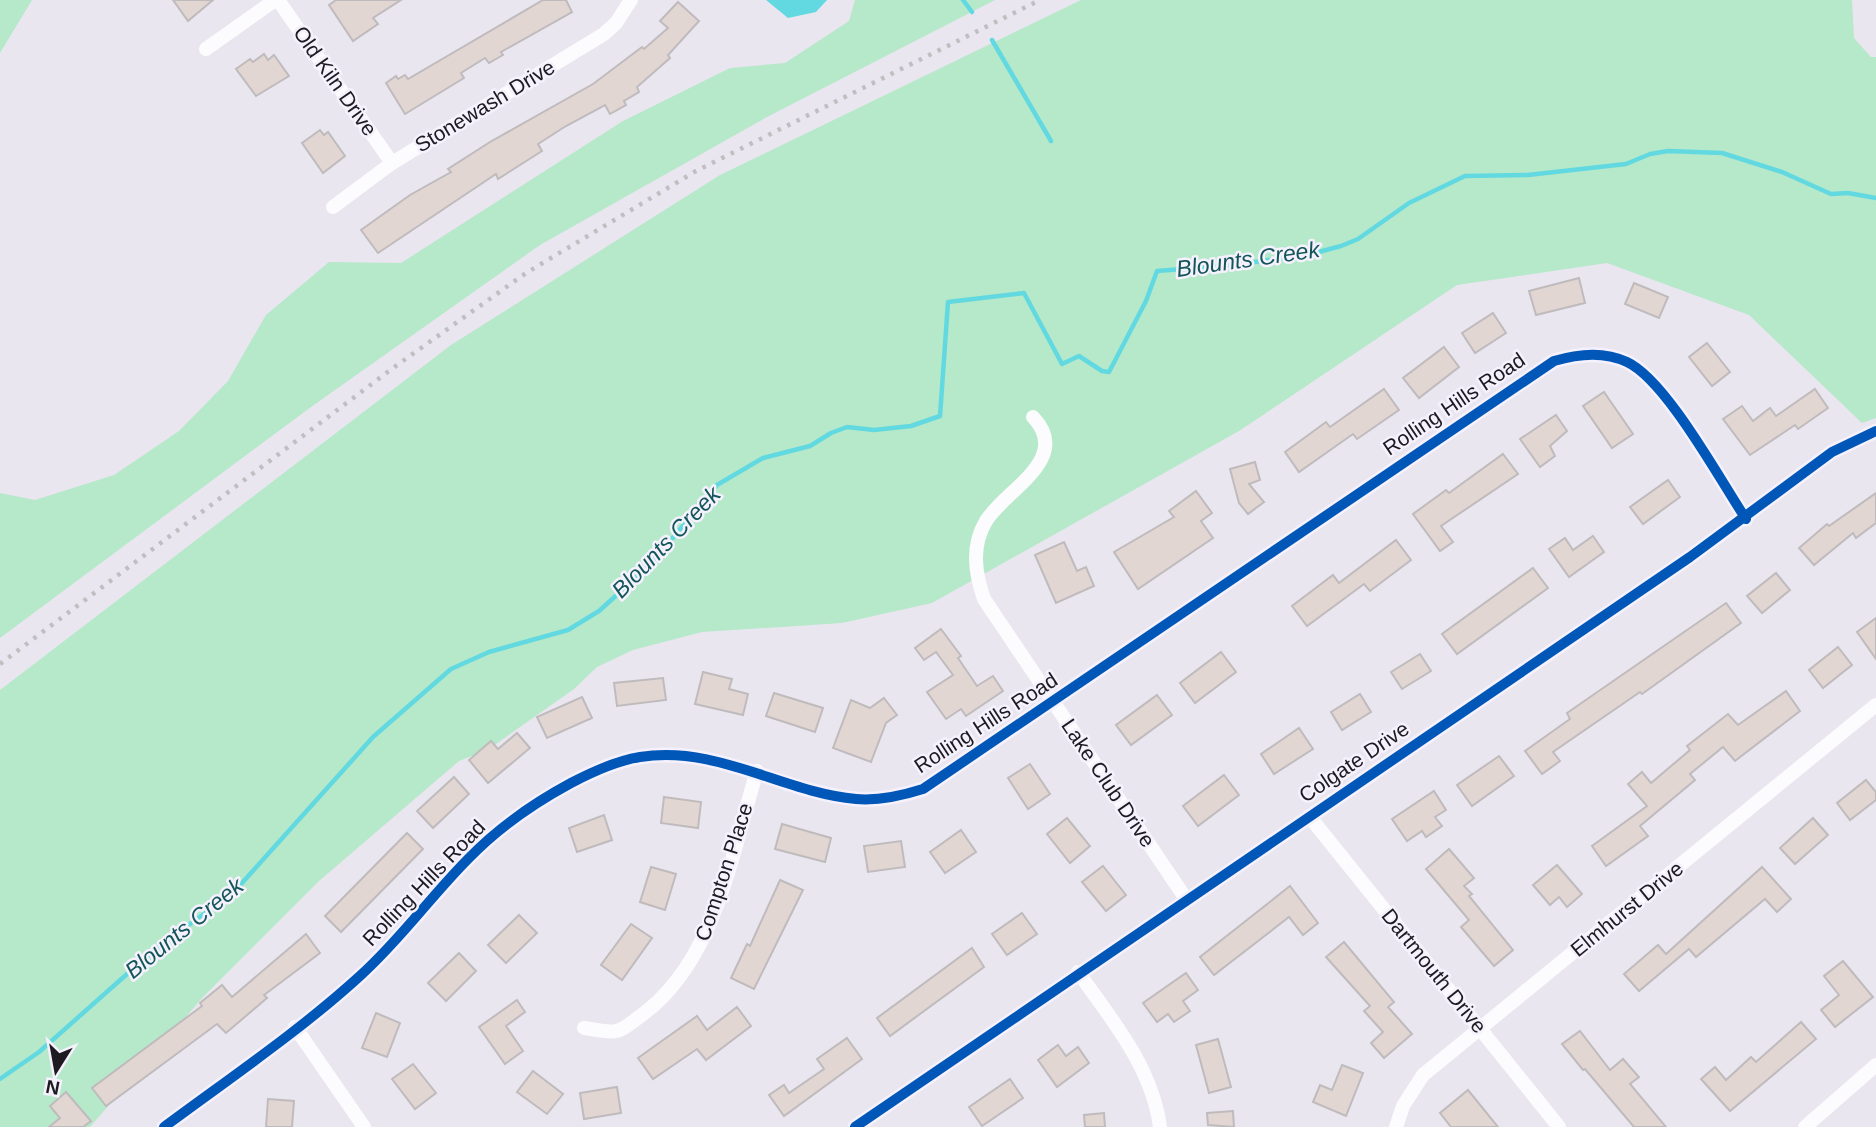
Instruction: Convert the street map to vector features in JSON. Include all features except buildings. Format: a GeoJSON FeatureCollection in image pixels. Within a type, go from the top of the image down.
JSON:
{"type":"FeatureCollection","features":[{"type":"Feature","properties":{"kind":"street"},"geometry":{"type":"LineString","coordinates":[[206,49],[276,0]]}},
{"type":"Feature","properties":{"kind":"street","name":"Old Kiln Drive"},"geometry":{"type":"LineString","coordinates":[[276,0],[392,163]]}},
{"type":"Feature","properties":{"kind":"street","name":"Stonewash Drive"},"geometry":{"type":"LineString","coordinates":[[332,207],[392,163],[604,34],[616,23],[631,0]]}},
{"type":"Feature","properties":{"kind":"street","name":"Rolling Hills Road"},"geometry":{"type":"LineString","coordinates":[[164,1127],[358,978],[391,947],[442,886],[489,839],[557,790],[615,763],[665,754],[729,763],[837,796],[877,800],[901,796],[942,780],[1539,369],[1570,356],[1611,356],[1641,370],[1670,404],[1746,519]]}},
{"type":"Feature","properties":{"kind":"street","name":"Lake Club Drive"},"geometry":{"type":"LineString","coordinates":[[1033,417],[1045,437],[1042,461],[986,521],[976,549],[975,566],[984,599],[1186,899]]}},
{"type":"Feature","properties":{"kind":"street","name":"Colgate Drive"},"geometry":{"type":"LineString","coordinates":[[855,1127],[1078,972],[1746,519],[1832,452],[1876,431]]}},
{"type":"Feature","properties":{"kind":"street","name":"Elmhurst Drive"},"geometry":{"type":"LineString","coordinates":[[1396,1127],[1407,1098],[1423,1075],[1876,705]]}},
{"type":"Feature","properties":{"kind":"street","name":"Compton Place"},"geometry":{"type":"LineString","coordinates":[[584,1028],[616,1031],[625,1027],[667,993],[686,969],[710,923],[757,771]]}},
{"type":"Feature","properties":{"kind":"street","name":"Dartmouth Drive"},"geometry":{"type":"LineString","coordinates":[[1309,816],[1559,1127]]}},
{"type":"Feature","properties":{"kind":"street"},"geometry":{"type":"LineString","coordinates":[[1078,972],[1139,1061],[1152,1093],[1160,1127]]}},
{"type":"Feature","properties":{"kind":"street"},"geometry":{"type":"LineString","coordinates":[[295,1027],[365,1127]]}},
{"type":"Feature","properties":{"kind":"street"},"geometry":{"type":"LineString","coordinates":[[1805,1127],[1876,1065]]}},
{"type":"Feature","properties":{"kind":"green space"},"geometry":{"type":"Polygon","coordinates":[[[0,0],[32,0],[0,53],[0,0]]]}},
{"type":"Feature","properties":{"kind":"green space"},"geometry":{"type":"Polygon","coordinates":[[[855,0],[995,0],[767,117],[540,245],[311,407],[0,638],[0,493],[35,500],[114,475],[179,431],[228,381],[266,315],[329,262],[401,263],[623,121],[730,68],[785,63],[849,21],[855,0]]]}},
{"type":"Feature","properties":{"kind":"green space"},"geometry":{"type":"Polygon","coordinates":[[[1081,0],[1852,0],[1854,38],[1871,57],[1876,57],[1876,418],[1862,423],[1749,315],[1607,263],[1457,285],[1239,431],[932,603],[842,623],[702,632],[633,650],[597,667],[574,689],[489,749],[459,761],[319,881],[204,996],[90,1127],[0,1127],[0,690],[451,345],[720,175],[1081,0]]]}},
{"type":"Feature","properties":{"kind":"water"},"geometry":{"type":"Polygon","coordinates":[[[766,0],[827,0],[816,12],[788,18],[766,0]]]}},
{"type":"Feature","properties":{"kind":"waterway"},"geometry":{"type":"LineString","coordinates":[[963,0],[972,12]]}},
{"type":"Feature","properties":{"kind":"waterway"},"geometry":{"type":"LineString","coordinates":[[992,40],[1051,141]]}},
{"type":"Feature","properties":{"kind":"waterway","name":"Blounts Creek"},"geometry":{"type":"LineString","coordinates":[[0,1079],[39,1052],[153,951],[234,892],[373,737],[451,669],[489,652],[568,630],[599,611],[650,565],[717,485],[763,458],[810,446],[847,427],[874,430],[911,426],[940,416],[948,302],[1024,293],[1062,364],[1079,356],[1102,371],[1109,372],[1146,301],[1157,271],[1235,265],[1315,253],[1341,246],[1358,239],[1409,203],[1465,176],[1528,175],[1626,164],[1650,154],[1668,151],[1722,153],[1782,172],[1831,194],[1848,193],[1876,198]]}},
{"type":"Feature","properties":{"kind":"railway"},"geometry":{"type":"LineString","coordinates":[[0,664],[393,368],[526,273],[696,171],[1040,0]]}},
{"type":"Feature","properties":{"kind":"cycle path"},"geometry":{"type":"LineString","coordinates":[[164,1127],[338,995],[389,947],[455,872],[492,836],[571,783],[622,761],[669,755],[723,763],[802,788],[856,799],[890,797],[923,789],[1554,361],[1581,355],[1609,356],[1627,362],[1642,372],[1675,409],[1746,519]]}},
{"type":"Feature","properties":{"kind":"cycle path"},"geometry":{"type":"LineString","coordinates":[[855,1127],[1690,557],[1832,452],[1876,431]]}}]}
